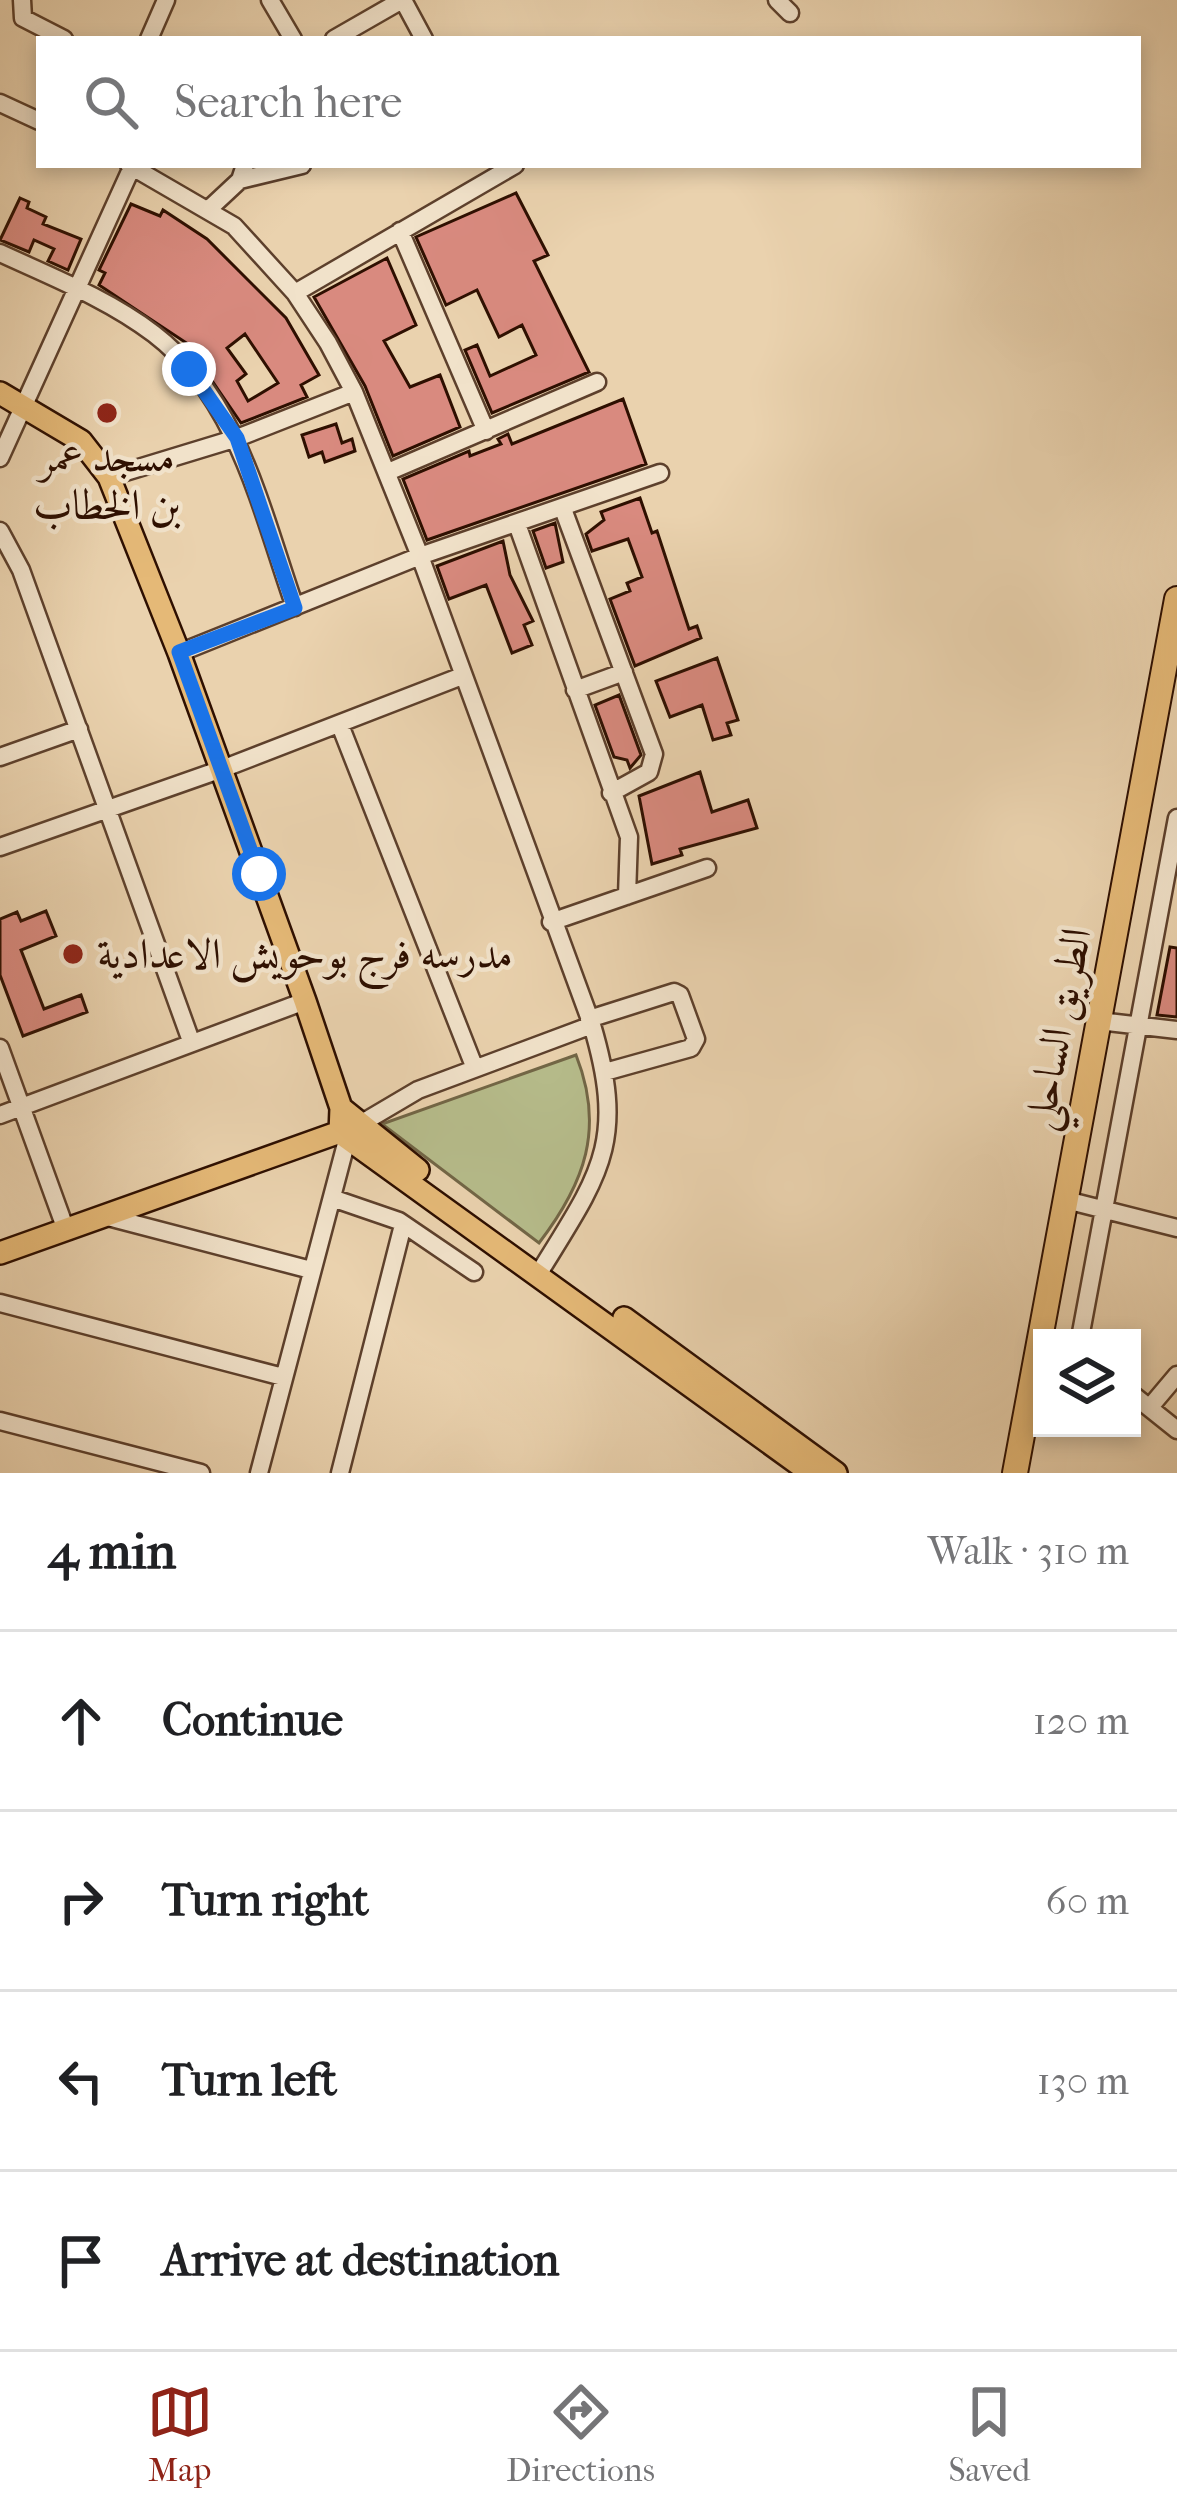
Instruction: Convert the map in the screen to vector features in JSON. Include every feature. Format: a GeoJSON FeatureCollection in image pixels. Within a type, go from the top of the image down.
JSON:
{"type":"FeatureCollection","features":[{"type":"Feature","properties":{"kind":"highway","name":"الطريق الساحلي"},"geometry":{"type":"LineString","coordinates":[[1050,1329],[1066,1200],[1177,599]]}},
{"type":"Feature","properties":{"kind":"highway","name":"الطريق الساحلي"},"geometry":{"type":"LineString","coordinates":[[1015,1473],[1033,1399]]}},
{"type":"Feature","properties":{"kind":"main road"},"geometry":{"type":"LineString","coordinates":[[0,393],[81,441],[109,477],[223,769],[348,1133],[836,1473]]}},
{"type":"Feature","properties":{"kind":"main road"},"geometry":{"type":"LineString","coordinates":[[7,1247],[348,1133]]}},
{"type":"Feature","properties":{"kind":"main road"},"geometry":{"type":"LineString","coordinates":[[542,1268],[811,1473]]}},
{"type":"Feature","properties":{"kind":"street"},"geometry":{"type":"LineString","coordinates":[[22,0],[23,18],[58,36]]}},
{"type":"Feature","properties":{"kind":"street"},"geometry":{"type":"LineString","coordinates":[[150,36],[166,0]]}},
{"type":"Feature","properties":{"kind":"street"},"geometry":{"type":"LineString","coordinates":[[271,0],[291,36]]}},
{"type":"Feature","properties":{"kind":"street"},"geometry":{"type":"LineString","coordinates":[[339,36],[402,0],[422,36]]}},
{"type":"Feature","properties":{"kind":"street"},"geometry":{"type":"LineString","coordinates":[[0,103],[36,121]]}},
{"type":"Feature","properties":{"kind":"street"},"geometry":{"type":"LineString","coordinates":[[0,458],[129,168]]}},
{"type":"Feature","properties":{"kind":"street"},"geometry":{"type":"LineString","coordinates":[[134,168],[234,226],[296,293],[354,392],[420,556],[590,1022],[610,1101],[604,1160],[542,1268]]}},
{"type":"Feature","properties":{"kind":"street"},"geometry":{"type":"LineString","coordinates":[[210,208],[243,172],[277,168]]}},
{"type":"Feature","properties":{"kind":"street"},"geometry":{"type":"LineString","coordinates":[[296,293],[509,168]]}},
{"type":"Feature","properties":{"kind":"street"},"geometry":{"type":"LineString","coordinates":[[400,230],[486,431]]}},
{"type":"Feature","properties":{"kind":"street"},"geometry":{"type":"LineString","coordinates":[[0,253],[76,289],[160,338],[237,438],[295,608]]}},
{"type":"Feature","properties":{"kind":"street"},"geometry":{"type":"LineString","coordinates":[[388,472],[597,382]]}},
{"type":"Feature","properties":{"kind":"street"},"geometry":{"type":"LineString","coordinates":[[109,477],[237,438],[354,392]]}},
{"type":"Feature","properties":{"kind":"street"},"geometry":{"type":"LineString","coordinates":[[179,652],[420,556],[660,473]]}},
{"type":"Feature","properties":{"kind":"street"},"geometry":{"type":"LineString","coordinates":[[562,508],[654,764],[649,772],[611,793]]}},
{"type":"Feature","properties":{"kind":"street"},"geometry":{"type":"LineString","coordinates":[[517,524],[629,837],[626,896]]}},
{"type":"Feature","properties":{"kind":"street"},"geometry":{"type":"LineString","coordinates":[[0,531],[21,570],[191,1041]]}},
{"type":"Feature","properties":{"kind":"street"},"geometry":{"type":"LineString","coordinates":[[574,690],[623,672]]}},
{"type":"Feature","properties":{"kind":"street"},"geometry":{"type":"LineString","coordinates":[[0,847],[223,769],[462,676]]}},
{"type":"Feature","properties":{"kind":"street"},"geometry":{"type":"LineString","coordinates":[[340,725],[474,1066]]}},
{"type":"Feature","properties":{"kind":"street"},"geometry":{"type":"LineString","coordinates":[[0,757],[79,729]]}},
{"type":"Feature","properties":{"kind":"street"},"geometry":{"type":"LineString","coordinates":[[1082,1329],[1177,818]]}},
{"type":"Feature","properties":{"kind":"street"},"geometry":{"type":"LineString","coordinates":[[550,922],[707,868]]}},
{"type":"Feature","properties":{"kind":"street"},"geometry":{"type":"LineString","coordinates":[[259,1473],[348,1133],[474,1066],[674,992],[696,1039],[691,1048],[604,1072]]}},
{"type":"Feature","properties":{"kind":"street"},"geometry":{"type":"LineString","coordinates":[[0,1114],[305,1001]]}},
{"type":"Feature","properties":{"kind":"street"},"geometry":{"type":"LineString","coordinates":[[1100,1021],[1177,1030]]}},
{"type":"Feature","properties":{"kind":"street"},"geometry":{"type":"LineString","coordinates":[[0,1048],[66,1230]]}},
{"type":"Feature","properties":{"kind":"street"},"geometry":{"type":"LineString","coordinates":[[332,1198],[403,1225],[474,1272]]}},
{"type":"Feature","properties":{"kind":"street"},"geometry":{"type":"LineString","coordinates":[[1066,1200],[1177,1228]]}},
{"type":"Feature","properties":{"kind":"street"},"geometry":{"type":"LineString","coordinates":[[108,1217],[311,1270]]}},
{"type":"Feature","properties":{"kind":"street"},"geometry":{"type":"LineString","coordinates":[[340,1473],[403,1225]]}},
{"type":"Feature","properties":{"kind":"street"},"geometry":{"type":"LineString","coordinates":[[0,1303],[283,1376]]}},
{"type":"Feature","properties":{"kind":"street"},"geometry":{"type":"LineString","coordinates":[[1150,1408],[1177,1375]]}},
{"type":"Feature","properties":{"kind":"street"},"geometry":{"type":"LineString","coordinates":[[1141,1401],[1177,1430]]}},
{"type":"Feature","properties":{"kind":"street"},"geometry":{"type":"LineString","coordinates":[[0,1421],[202,1473]]}},
{"type":"Feature","properties":{"kind":"green space"},"geometry":{"type":"Polygon","coordinates":[[[576,1055],[589,1107],[586,1154],[568,1199],[539,1243],[382,1124],[576,1055]]]}},
{"type":"Feature","properties":{"kind":"building"},"geometry":{"type":"Polygon","coordinates":[[[516,193],[548,255],[534,261],[589,372],[492,413],[465,350],[477,345],[490,376],[536,355],[522,325],[499,337],[477,290],[446,305],[416,237],[516,193]]]}},
{"type":"Feature","properties":{"kind":"building"},"geometry":{"type":"Polygon","coordinates":[[[20,198],[29,202],[27,208],[46,217],[43,224],[81,239],[68,270],[48,261],[54,249],[34,240],[29,252],[0,240],[20,198]]]}},
{"type":"Feature","properties":{"kind":"building"},"geometry":{"type":"Polygon","coordinates":[[[131,204],[160,216],[163,210],[207,239],[286,318],[319,375],[301,385],[307,397],[241,423],[193,353],[197,350],[99,285],[105,273],[99,270],[131,204]],[[245,334],[227,348],[246,374],[237,381],[248,401],[278,383],[245,334]]]}},
{"type":"Feature","properties":{"kind":"building"},"geometry":{"type":"Polygon","coordinates":[[[387,258],[416,325],[384,341],[410,387],[440,375],[460,427],[393,456],[365,386],[314,297],[387,258]]]}},
{"type":"Feature","properties":{"kind":"building"},"geometry":{"type":"Polygon","coordinates":[[[623,399],[646,464],[427,540],[403,479],[469,451],[470,456],[501,444],[498,439],[508,434],[512,444],[623,399]]]}},
{"type":"Feature","properties":{"kind":"building"},"geometry":{"type":"Polygon","coordinates":[[[336,424],[342,443],[352,439],[355,451],[325,462],[322,452],[309,457],[302,435],[336,424]]]}},
{"type":"Feature","properties":{"kind":"building"},"geometry":{"type":"Polygon","coordinates":[[[640,498],[652,533],[657,531],[689,629],[697,626],[701,638],[635,666],[610,599],[630,591],[627,583],[642,577],[628,539],[592,551],[586,534],[604,520],[601,512],[640,498]]]}},
{"type":"Feature","properties":{"kind":"building"},"geometry":{"type":"Polygon","coordinates":[[[555,523],[563,562],[546,568],[533,531],[555,523]]]}},
{"type":"Feature","properties":{"kind":"building"},"geometry":{"type":"Polygon","coordinates":[[[503,541],[510,575],[533,621],[524,625],[532,645],[512,653],[486,585],[449,599],[437,566],[503,541]]]}},
{"type":"Feature","properties":{"kind":"building"},"geometry":{"type":"Polygon","coordinates":[[[717,658],[738,720],[727,723],[731,735],[713,740],[702,705],[670,717],[656,681],[717,658]]]}},
{"type":"Feature","properties":{"kind":"building"},"geometry":{"type":"Polygon","coordinates":[[[619,695],[641,755],[630,768],[627,760],[614,757],[595,705],[619,695]]]}},
{"type":"Feature","properties":{"kind":"building"},"geometry":{"type":"Polygon","coordinates":[[[700,772],[712,812],[748,800],[757,828],[680,849],[682,855],[652,864],[639,796],[700,772]]]}},
{"type":"Feature","properties":{"kind":"building"},"geometry":{"type":"Polygon","coordinates":[[[46,911],[56,936],[21,950],[44,1009],[81,995],[87,1012],[23,1036],[0,975],[0,919],[17,912],[21,921],[46,911]]]}},
{"type":"Feature","properties":{"kind":"building"},"geometry":{"type":"Polygon","coordinates":[[[1170,947],[1177,948],[1177,1017],[1157,1015],[1170,947]]]}},
{"type":"Feature","properties":{"kind":"place","name":"مسجد عمر بن الخطاب"},"geometry":{"type":"Point","coordinates":[107,413]}},
{"type":"Feature","properties":{"kind":"place","name":"مدرسه فرج بوحويش الاعدادية"},"geometry":{"type":"Point","coordinates":[73,954]}},
{"type":"Feature","properties":{"kind":"route"},"geometry":{"type":"LineString","coordinates":[[189,369],[237,438],[295,608],[179,652],[259,874]]}}]}
